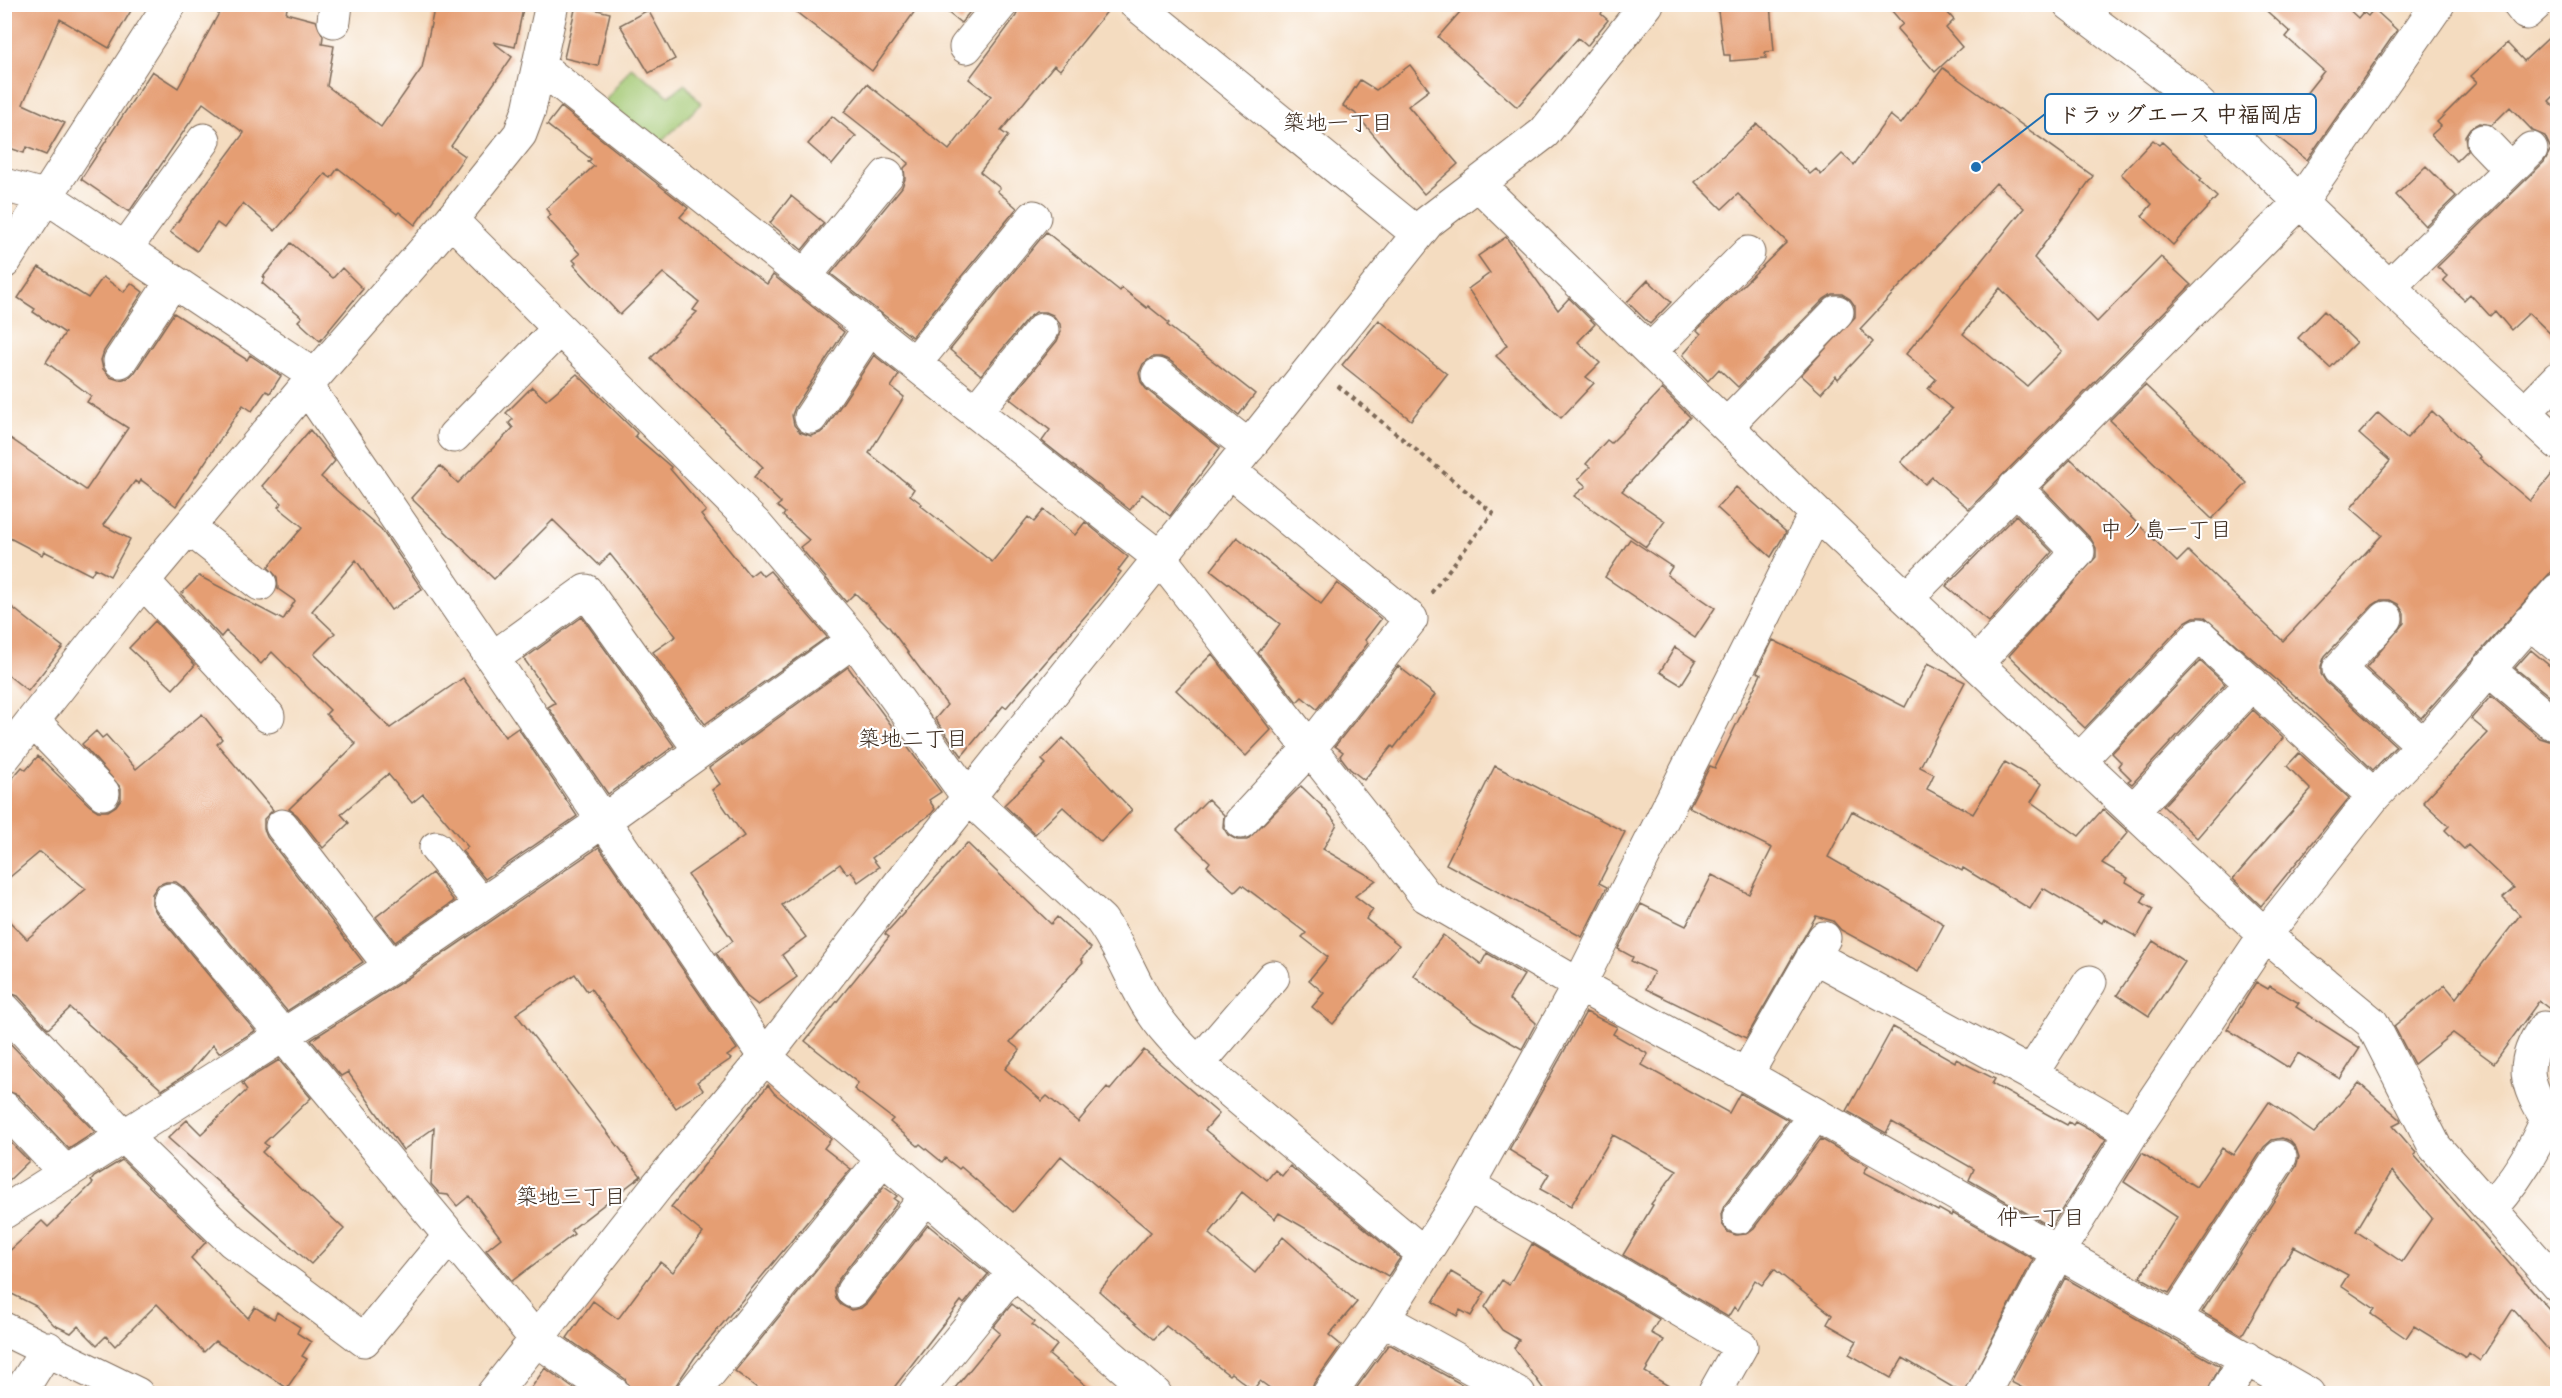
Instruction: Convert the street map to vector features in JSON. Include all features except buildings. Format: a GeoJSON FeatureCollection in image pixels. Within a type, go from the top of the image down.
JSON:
{"type":"FeatureCollection","features":[{"type":"Feature","properties":{"kind":"street"},"geometry":{"type":"LineString","coordinates":[[4,262],[170,4]]}},
{"type":"Feature","properties":{"kind":"street"},"geometry":{"type":"LineString","coordinates":[[103,793],[15,739],[143,581],[451,220],[520,134],[529,110],[552,4]]}},
{"type":"Feature","properties":{"kind":"street"},"geometry":{"type":"LineString","coordinates":[[966,47],[1001,4]]}},
{"type":"Feature","properties":{"kind":"street"},"geometry":{"type":"LineString","coordinates":[[1136,4],[1418,234]]}},
{"type":"Feature","properties":{"kind":"street"},"geometry":{"type":"LineString","coordinates":[[493,1394],[657,1186],[765,1057],[1418,234],[1428,222],[1544,133],[1647,4]]}},
{"type":"Feature","properties":{"kind":"street"},"geometry":{"type":"LineString","coordinates":[[2070,4],[2183,89],[2389,287],[2558,442]]}},
{"type":"Feature","properties":{"kind":"street"},"geometry":{"type":"LineString","coordinates":[[1907,598],[2301,201],[2438,4]]}},
{"type":"Feature","properties":{"kind":"street"},"geometry":{"type":"LineString","coordinates":[[2519,4],[2526,13],[2536,4]]}},
{"type":"Feature","properties":{"kind":"street"},"geometry":{"type":"LineString","coordinates":[[538,66],[1160,558],[1426,896],[1579,985],[1746,1075],[2059,1250],[2308,1394]]}},
{"type":"Feature","properties":{"kind":"street"},"geometry":{"type":"LineString","coordinates":[[125,249],[204,140]]}},
{"type":"Feature","properties":{"kind":"street"},"geometry":{"type":"LineString","coordinates":[[2389,287],[2520,159],[2483,141]]}},
{"type":"Feature","properties":{"kind":"street"},"geometry":{"type":"LineString","coordinates":[[805,276],[887,175]]}},
{"type":"Feature","properties":{"kind":"street"},"geometry":{"type":"LineString","coordinates":[[1478,184],[1816,513],[2265,935],[2373,1023],[2435,1147],[2558,1285]]}},
{"type":"Feature","properties":{"kind":"street"},"geometry":{"type":"LineString","coordinates":[[4,185],[47,197],[125,249],[311,382],[493,658],[765,1057],[1155,1394]]}},
{"type":"Feature","properties":{"kind":"street"},"geometry":{"type":"LineString","coordinates":[[915,363],[1034,217]]}},
{"type":"Feature","properties":{"kind":"street"},"geometry":{"type":"LineString","coordinates":[[451,220],[756,525],[854,640],[969,798],[1101,920],[1117,941],[1145,1001],[1163,1029],[1198,1064],[1424,1254]]}},
{"type":"Feature","properties":{"kind":"street"},"geometry":{"type":"LineString","coordinates":[[1650,351],[1748,253]]}},
{"type":"Feature","properties":{"kind":"street"},"geometry":{"type":"LineString","coordinates":[[120,361],[172,282]]}},
{"type":"Feature","properties":{"kind":"street"},"geometry":{"type":"LineString","coordinates":[[1727,425],[1837,312]]}},
{"type":"Feature","properties":{"kind":"street"},"geometry":{"type":"LineString","coordinates":[[811,417],[870,327]]}},
{"type":"Feature","properties":{"kind":"street"},"geometry":{"type":"LineString","coordinates":[[454,436],[559,329]]}},
{"type":"Feature","properties":{"kind":"street"},"geometry":{"type":"LineString","coordinates":[[976,411],[1042,330]]}},
{"type":"Feature","properties":{"kind":"street"},"geometry":{"type":"LineString","coordinates":[[1158,375],[1240,459],[1411,619],[1310,748],[1241,822]]}},
{"type":"Feature","properties":{"kind":"street"},"geometry":{"type":"LineString","coordinates":[[2524,412],[2558,378]]}},
{"type":"Feature","properties":{"kind":"street"},"geometry":{"type":"LineString","coordinates":[[1977,663],[2078,552],[2015,487]]}},
{"type":"Feature","properties":{"kind":"street"},"geometry":{"type":"LineString","coordinates":[[1329,1394],[1383,1318],[1468,1185],[1579,985],[1816,513]]}},
{"type":"Feature","properties":{"kind":"street"},"geometry":{"type":"LineString","coordinates":[[189,528],[260,584]]}},
{"type":"Feature","properties":{"kind":"street"},"geometry":{"type":"LineString","coordinates":[[143,581],[268,716]]}},
{"type":"Feature","properties":{"kind":"street"},"geometry":{"type":"LineString","coordinates":[[1983,1394],[2059,1250],[2132,1133],[2265,935],[2374,796],[2423,745],[2558,590]]}},
{"type":"Feature","properties":{"kind":"street"},"geometry":{"type":"LineString","coordinates":[[493,658],[586,591],[700,750]]}},
{"type":"Feature","properties":{"kind":"street"},"geometry":{"type":"LineString","coordinates":[[2386,618],[2339,669],[2423,745]]}},
{"type":"Feature","properties":{"kind":"street"},"geometry":{"type":"LineString","coordinates":[[2529,622],[2558,646]]}},
{"type":"Feature","properties":{"kind":"street"},"geometry":{"type":"LineString","coordinates":[[2080,760],[2199,635],[2374,796]]}},
{"type":"Feature","properties":{"kind":"street"},"geometry":{"type":"LineString","coordinates":[[4,1212],[391,967],[603,821],[854,640]]}},
{"type":"Feature","properties":{"kind":"street"},"geometry":{"type":"LineString","coordinates":[[2488,669],[2552,723],[2558,717]]}},
{"type":"Feature","properties":{"kind":"street"},"geometry":{"type":"LineString","coordinates":[[2133,811],[2252,683]]}},
{"type":"Feature","properties":{"kind":"street"},"geometry":{"type":"LineString","coordinates":[[282,826],[391,967]]}},
{"type":"Feature","properties":{"kind":"street"},"geometry":{"type":"LineString","coordinates":[[436,848],[481,904]]}},
{"type":"Feature","properties":{"kind":"street"},"geometry":{"type":"LineString","coordinates":[[170,900],[536,1339],[614,1394]]}},
{"type":"Feature","properties":{"kind":"street"},"geometry":{"type":"LineString","coordinates":[[1746,1075],[1819,946],[2132,1133]]}},
{"type":"Feature","properties":{"kind":"street"},"geometry":{"type":"LineString","coordinates":[[1198,1064],[1273,977]]}},
{"type":"Feature","properties":{"kind":"street"},"geometry":{"type":"LineString","coordinates":[[2031,1074],[2090,982]]}},
{"type":"Feature","properties":{"kind":"street"},"geometry":{"type":"LineString","coordinates":[[4,1009],[124,1136],[232,1241],[364,1340],[450,1236]]}},
{"type":"Feature","properties":{"kind":"street"},"geometry":{"type":"LineString","coordinates":[[2490,1209],[2519,1176],[2552,1120],[2530,1089],[2527,1067],[2531,1046],[2544,1028],[2558,1030]]}},
{"type":"Feature","properties":{"kind":"street"},"geometry":{"type":"LineString","coordinates":[[4,1108],[66,1173]]}},
{"type":"Feature","properties":{"kind":"street"},"geometry":{"type":"LineString","coordinates":[[1739,1217],[1815,1115]]}},
{"type":"Feature","properties":{"kind":"street"},"geometry":{"type":"LineString","coordinates":[[2176,1317],[2280,1157]]}},
{"type":"Feature","properties":{"kind":"street"},"geometry":{"type":"LineString","coordinates":[[692,1394],[883,1159]]}},
{"type":"Feature","properties":{"kind":"street"},"geometry":{"type":"LineString","coordinates":[[1468,1185],[1741,1346],[1714,1394]]}},
{"type":"Feature","properties":{"kind":"street"},"geometry":{"type":"LineString","coordinates":[[853,1292],[926,1197]]}},
{"type":"Feature","properties":{"kind":"street"},"geometry":{"type":"LineString","coordinates":[[915,1394],[1013,1273]]}},
{"type":"Feature","properties":{"kind":"street"},"geometry":{"type":"LineString","coordinates":[[1383,1318],[1519,1394]]}},
{"type":"Feature","properties":{"kind":"street"},"geometry":{"type":"LineString","coordinates":[[4,1329],[48,1348],[137,1394]]}},
{"type":"Feature","properties":{"kind":"street"},"geometry":{"type":"LineString","coordinates":[[19,1394],[48,1348]]}},
{"type":"Feature","properties":{"kind":"street"},"geometry":{"type":"LineString","coordinates":[[2225,1394],[2246,1358]]}},
{"type":"Feature","properties":{"kind":"path"},"geometry":{"type":"LineString","coordinates":[[1314,366],[1493,513],[1411,619]]}},
{"type":"Feature","properties":{"kind":"green space"},"geometry":{"type":"Polygon","coordinates":[[[631,67],[669,96],[685,84],[701,104],[659,144],[605,101],[631,67]]]}},
{"type":"Feature","properties":{"kind":"place","name":"ドラッグエース 中福岡店"},"geometry":{"type":"Point","coordinates":[1976,167]}},
{"type":"Feature","properties":{"kind":"district","name":"築地一丁目"},"geometry":{"type":"Point","coordinates":[1338,122]}},
{"type":"Feature","properties":{"kind":"district","name":"中ノ島一丁目"},"geometry":{"type":"Point","coordinates":[2166,529]}},
{"type":"Feature","properties":{"kind":"district","name":"築地二丁目"},"geometry":{"type":"Point","coordinates":[913,738]}},
{"type":"Feature","properties":{"kind":"district","name":"築地三丁目"},"geometry":{"type":"Point","coordinates":[571,1196]}},
{"type":"Feature","properties":{"kind":"district","name":"仲一丁目"},"geometry":{"type":"Point","coordinates":[2041,1217]}}]}
